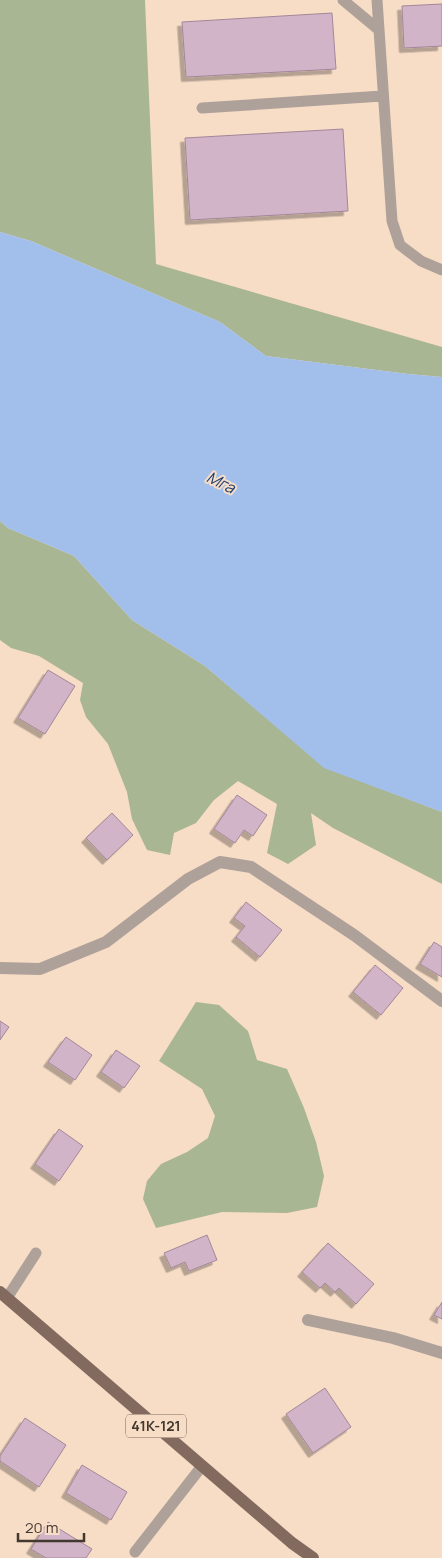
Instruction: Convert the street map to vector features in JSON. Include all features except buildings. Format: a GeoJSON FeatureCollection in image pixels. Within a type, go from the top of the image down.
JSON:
{"type":"FeatureCollection","features":[{"type":"Feature","properties":{"kind":"main road","name":"41К-121"},"geometry":{"type":"LineString","coordinates":[[3,1295],[292,1543],[313,1558]]}},
{"type":"Feature","properties":{"kind":"street"},"geometry":{"type":"LineString","coordinates":[[0,968],[40,969],[106,942],[188,880],[220,862],[251,867],[354,935],[442,1001]]}},
{"type":"Feature","properties":{"kind":"street"},"geometry":{"type":"LineString","coordinates":[[308,1320],[393,1338],[442,1353]]}},
{"type":"Feature","properties":{"kind":"lane"},"geometry":{"type":"LineString","coordinates":[[343,0],[379,30]]}},
{"type":"Feature","properties":{"kind":"lane"},"geometry":{"type":"LineString","coordinates":[[377,0],[382,96],[392,221],[400,245],[420,261],[442,270]]}},
{"type":"Feature","properties":{"kind":"lane"},"geometry":{"type":"LineString","coordinates":[[202,108],[382,96]]}},
{"type":"Feature","properties":{"kind":"lane"},"geometry":{"type":"LineString","coordinates":[[3,1295],[36,1253]]}},
{"type":"Feature","properties":{"kind":"lane"},"geometry":{"type":"LineString","coordinates":[[135,1552],[202,1466]]}},
{"type":"Feature","properties":{"kind":"green space"},"geometry":{"type":"Polygon","coordinates":[[[0,0],[145,0],[156,264],[442,347],[442,377],[266,356],[220,322],[31,241],[0,232],[0,0]]]}},
{"type":"Feature","properties":{"kind":"green space"},"geometry":{"type":"Polygon","coordinates":[[[0,521],[8,528],[74,556],[132,620],[205,666],[324,767],[442,812],[442,884],[333,828],[311,813],[316,845],[288,864],[267,853],[277,804],[238,781],[214,800],[196,823],[174,833],[170,855],[147,850],[132,819],[127,792],[108,744],[86,717],[80,700],[83,683],[39,656],[11,648],[0,640],[0,521]]]}},
{"type":"Feature","properties":{"kind":"green space"},"geometry":{"type":"Polygon","coordinates":[[[196,1002],[219,1005],[248,1031],[257,1060],[287,1069],[316,1142],[324,1176],[317,1207],[287,1213],[222,1212],[156,1228],[143,1199],[147,1181],[161,1164],[187,1152],[208,1138],[215,1116],[202,1089],[159,1061],[196,1002]]]}},
{"type":"Feature","properties":{"kind":"water","name":"Мга"},"geometry":{"type":"Polygon","coordinates":[[[0,232],[31,241],[220,322],[266,356],[442,377],[442,812],[324,768],[205,666],[132,620],[74,556],[8,528],[0,521],[0,232]]]}}]}
